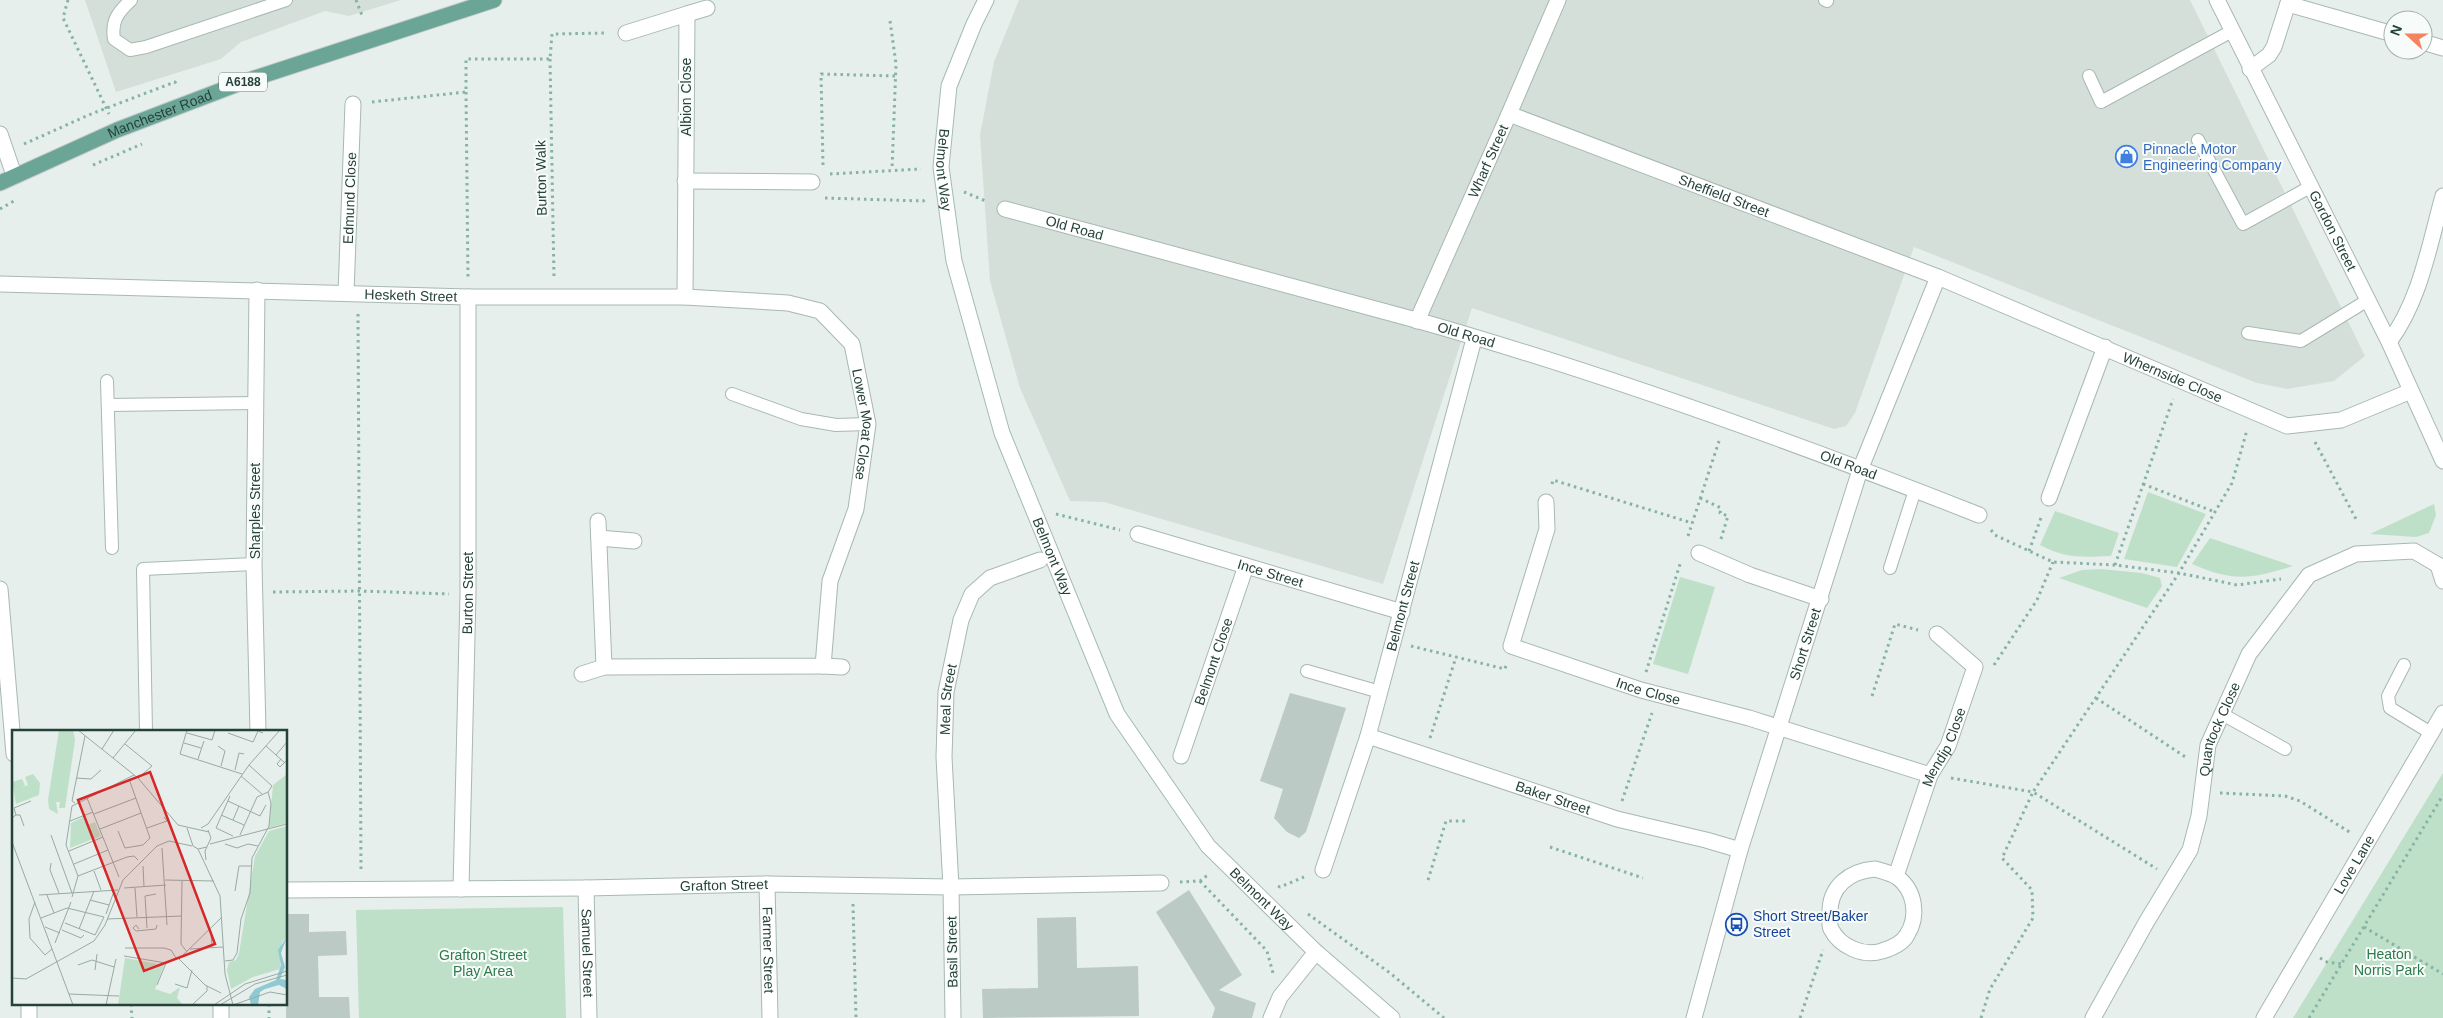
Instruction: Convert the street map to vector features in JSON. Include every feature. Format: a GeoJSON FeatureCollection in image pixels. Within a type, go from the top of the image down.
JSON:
{"type":"FeatureCollection","features":[{"type":"Feature","properties":{"kind":"main road","name":"Manchester Road"},"geometry":{"type":"LineString","coordinates":[[0,183],[14,175],[117,130],[243,82],[494,0]]}},
{"type":"Feature","properties":{"kind":"street","name":"Belmont Way"},"geometry":{"type":"LineString","coordinates":[[986,0],[974,24],[949,86],[941,167],[954,261],[1002,433],[1117,714],[1208,846],[1316,952],[1392,1018]]}},
{"type":"Feature","properties":{"kind":"street","name":"Wharf Street"},"geometry":{"type":"LineString","coordinates":[[1417,321],[1558,0]]}},
{"type":"Feature","properties":{"kind":"street","name":"Gordon Street"},"geometry":{"type":"LineString","coordinates":[[2217,0],[2250,69],[2389,342],[2443,461]]}},
{"type":"Feature","properties":{"kind":"street"},"geometry":{"type":"LineString","coordinates":[[2250,69],[2269,55],[2274,47],[2289,2],[2383,31]]}},
{"type":"Feature","properties":{"kind":"street"},"geometry":{"type":"LineString","coordinates":[[626,33],[707,8]]}},
{"type":"Feature","properties":{"kind":"street","name":"Albion Close"},"geometry":{"type":"LineString","coordinates":[[685,297],[687,14]]}},
{"type":"Feature","properties":{"kind":"street","name":"Edmund Close"},"geometry":{"type":"LineString","coordinates":[[352,293],[353,104]]}},
{"type":"Feature","properties":{"kind":"street","name":"Sheffield Street"},"geometry":{"type":"LineString","coordinates":[[1509,114],[1938,277]]}},
{"type":"Feature","properties":{"kind":"street"},"geometry":{"type":"LineString","coordinates":[[0,134],[14,175]]}},
{"type":"Feature","properties":{"kind":"street"},"geometry":{"type":"LineString","coordinates":[[685,181],[812,182]]}},
{"type":"Feature","properties":{"kind":"street"},"geometry":{"type":"LineString","coordinates":[[2389,342],[2403,324],[2411,305],[2443,196]]}},
{"type":"Feature","properties":{"kind":"street","name":"Old Road"},"geometry":{"type":"LineString","coordinates":[[1005,209],[1417,321],[1727,420],[1979,515]]}},
{"type":"Feature","properties":{"kind":"street","name":"Whernside Close"},"geometry":{"type":"LineString","coordinates":[[1938,277],[2287,426],[2341,420],[2411,391]]}},
{"type":"Feature","properties":{"kind":"street","name":"Short Street"},"geometry":{"type":"LineString","coordinates":[[1694,1018],[1740,850],[1860,470],[1938,277]]}},
{"type":"Feature","properties":{"kind":"street","name":"Hesketh Street"},"geometry":{"type":"LineString","coordinates":[[0,284],[468,297],[685,297],[788,303],[820,311]]}},
{"type":"Feature","properties":{"kind":"street","name":"Sharples Street"},"geometry":{"type":"LineString","coordinates":[[257,290],[254,564],[258,730]]}},
{"type":"Feature","properties":{"kind":"street","name":"Burton Street"},"geometry":{"type":"LineString","coordinates":[[462,889],[468,594],[468,297]]}},
{"type":"Feature","properties":{"kind":"street","name":"Lower Moat Close"},"geometry":{"type":"LineString","coordinates":[[820,311],[852,344],[868,424],[856,508],[830,581],[823,666]]}},
{"type":"Feature","properties":{"kind":"street","name":"Belmont Street"},"geometry":{"type":"LineString","coordinates":[[1323,870],[1368,736],[1474,339]]}},
{"type":"Feature","properties":{"kind":"street"},"geometry":{"type":"LineString","coordinates":[[2049,498],[2105,347]]}},
{"type":"Feature","properties":{"kind":"street"},"geometry":{"type":"LineString","coordinates":[[1511,646],[1547,529],[1546,502]]}},
{"type":"Feature","properties":{"kind":"street"},"geometry":{"type":"LineString","coordinates":[[598,521],[604,667]]}},
{"type":"Feature","properties":{"kind":"street","name":"Ince Street"},"geometry":{"type":"LineString","coordinates":[[1138,534],[1402,612]]}},
{"type":"Feature","properties":{"kind":"street"},"geometry":{"type":"LineString","coordinates":[[598,538],[634,541]]}},
{"type":"Feature","properties":{"kind":"street","name":"Quantock Close"},"geometry":{"type":"LineString","coordinates":[[2093,1018],[2190,850],[2199,816],[2208,745],[2249,654],[2309,575],[2356,554],[2414,551],[2440,561]]}},
{"type":"Feature","properties":{"kind":"street"},"geometry":{"type":"LineString","coordinates":[[1698,553],[1750,575],[1820,599]]}},
{"type":"Feature","properties":{"kind":"street","name":"Meal Street"},"geometry":{"type":"LineString","coordinates":[[951,887],[944,757],[946,692],[961,620],[972,594],[990,578],[1040,560]]}},
{"type":"Feature","properties":{"kind":"street"},"geometry":{"type":"LineString","coordinates":[[2440,561],[2443,581]]}},
{"type":"Feature","properties":{"kind":"street","name":"Belmont Close"},"geometry":{"type":"LineString","coordinates":[[1181,756],[1246,566]]}},
{"type":"Feature","properties":{"kind":"street"},"geometry":{"type":"LineString","coordinates":[[0,589],[12,730]]}},
{"type":"Feature","properties":{"kind":"street"},"geometry":{"type":"LineString","coordinates":[[1936,634],[1975,667]]}},
{"type":"Feature","properties":{"kind":"street","name":"Ince Close"},"geometry":{"type":"LineString","coordinates":[[1511,646],[1660,695],[1749,718],[1930,775]]}},
{"type":"Feature","properties":{"kind":"street"},"geometry":{"type":"LineString","coordinates":[[582,674],[604,667],[842,667]]}},
{"type":"Feature","properties":{"kind":"street","name":"Mendip Close"},"geometry":{"type":"LineString","coordinates":[[1896,876],[1930,775],[1948,746],[1975,667]]}},
{"type":"Feature","properties":{"kind":"street","name":"Love Lane"},"geometry":{"type":"LineString","coordinates":[[2264,1018],[2443,713]]}},
{"type":"Feature","properties":{"kind":"street","name":"Baker Street"},"geometry":{"type":"LineString","coordinates":[[1368,736],[1618,819],[1740,850]]}},
{"type":"Feature","properties":{"kind":"street"},"geometry":{"type":"LineString","coordinates":[[1876,869],[1896,876],[1906,886],[1913,900],[1914,915],[1906,936],[1894,947],[1874,954],[1854,950],[1842,942],[1831,928],[1830,908],[1833,893],[1849,876],[1860,870],[1876,869]]}},
{"type":"Feature","properties":{"kind":"street","name":"Grafton Street"},"geometry":{"type":"LineString","coordinates":[[288,890],[586,888],[766,884],[951,887],[1161,883]]}},
{"type":"Feature","properties":{"kind":"street","name":"Farmer Street"},"geometry":{"type":"LineString","coordinates":[[766,884],[770,1018]]}},
{"type":"Feature","properties":{"kind":"street","name":"Basil Street"},"geometry":{"type":"LineString","coordinates":[[951,887],[953,1018]]}},
{"type":"Feature","properties":{"kind":"street","name":"Samuel Street"},"geometry":{"type":"LineString","coordinates":[[586,888],[589,1018]]}},
{"type":"Feature","properties":{"kind":"street"},"geometry":{"type":"LineString","coordinates":[[1271,1018],[1280,997],[1316,952]]}},
{"type":"Feature","properties":{"kind":"lane"},"geometry":{"type":"LineString","coordinates":[[131,0],[115,17],[112,29],[114,39],[130,50],[146,47],[286,0]]}},
{"type":"Feature","properties":{"kind":"lane"},"geometry":{"type":"LineString","coordinates":[[2089,76],[2101,102],[2232,31]]}},
{"type":"Feature","properties":{"kind":"lane"},"geometry":{"type":"LineString","coordinates":[[2198,140],[2242,224],[2310,187]]}},
{"type":"Feature","properties":{"kind":"lane"},"geometry":{"type":"LineString","coordinates":[[2248,333],[2301,341],[2368,300]]}},
{"type":"Feature","properties":{"kind":"lane"},"geometry":{"type":"LineString","coordinates":[[108,381],[112,548]]}},
{"type":"Feature","properties":{"kind":"lane"},"geometry":{"type":"LineString","coordinates":[[732,394],[802,418],[836,426],[868,424]]}},
{"type":"Feature","properties":{"kind":"lane"},"geometry":{"type":"LineString","coordinates":[[108,405],[256,402]]}},
{"type":"Feature","properties":{"kind":"lane"},"geometry":{"type":"LineString","coordinates":[[1890,568],[1914,490]]}},
{"type":"Feature","properties":{"kind":"lane"},"geometry":{"type":"LineString","coordinates":[[146,730],[143,569],[254,564]]}},
{"type":"Feature","properties":{"kind":"lane"},"geometry":{"type":"LineString","coordinates":[[2404,665],[2388,696],[2390,708],[2431,733]]}},
{"type":"Feature","properties":{"kind":"lane"},"geometry":{"type":"LineString","coordinates":[[1307,671],[1380,692]]}},
{"type":"Feature","properties":{"kind":"lane"},"geometry":{"type":"LineString","coordinates":[[2222,714],[2285,749]]}},
{"type":"Feature","properties":{"kind":"path"},"geometry":{"type":"LineString","coordinates":[[6,153],[107,107],[63,18],[68,0]]}},
{"type":"Feature","properties":{"kind":"path"},"geometry":{"type":"LineString","coordinates":[[356,0],[363,18]]}},
{"type":"Feature","properties":{"kind":"path"},"geometry":{"type":"LineString","coordinates":[[890,21],[896,64],[894,170],[823,175],[821,74],[895,76]]}},
{"type":"Feature","properties":{"kind":"path","name":"Burton Walk"},"geometry":{"type":"LineString","coordinates":[[554,297],[550,59],[552,34],[626,33]]}},
{"type":"Feature","properties":{"kind":"path"},"geometry":{"type":"LineString","coordinates":[[468,297],[466,59],[550,59]]}},
{"type":"Feature","properties":{"kind":"path"},"geometry":{"type":"LineString","coordinates":[[353,104],[466,92]]}},
{"type":"Feature","properties":{"kind":"path"},"geometry":{"type":"LineString","coordinates":[[812,182],[816,198],[924,201],[943,184],[1005,209]]}},
{"type":"Feature","properties":{"kind":"path"},"geometry":{"type":"LineString","coordinates":[[352,293],[360,591],[361,889]]}},
{"type":"Feature","properties":{"kind":"path"},"geometry":{"type":"LineString","coordinates":[[2115,565],[2180,379]]}},
{"type":"Feature","properties":{"kind":"path"},"geometry":{"type":"LineString","coordinates":[[1981,1018],[1990,989],[2033,918],[2032,890],[2002,858],[2033,792],[2179,573],[2232,483],[2252,411]]}},
{"type":"Feature","properties":{"kind":"path"},"geometry":{"type":"LineString","coordinates":[[2306,424],[2356,519]]}},
{"type":"Feature","properties":{"kind":"path"},"geometry":{"type":"LineString","coordinates":[[1546,502],[1553,480],[1692,523]]}},
{"type":"Feature","properties":{"kind":"path"},"geometry":{"type":"LineString","coordinates":[[2143,484],[2215,512]]}},
{"type":"Feature","properties":{"kind":"path"},"geometry":{"type":"LineString","coordinates":[[1700,498],[1721,508],[1720,512],[1728,516],[1714,559]]}},
{"type":"Feature","properties":{"kind":"path"},"geometry":{"type":"LineString","coordinates":[[2029,551],[2049,498]]}},
{"type":"Feature","properties":{"kind":"path"},"geometry":{"type":"LineString","coordinates":[[1034,509],[1138,534]]}},
{"type":"Feature","properties":{"kind":"path"},"geometry":{"type":"LineString","coordinates":[[1979,515],[1995,535],[2053,562],[2115,565],[2179,573],[2237,585],[2309,575]]}},
{"type":"Feature","properties":{"kind":"path"},"geometry":{"type":"LineString","coordinates":[[1975,667],[1993,667],[2037,600],[2053,562]]}},
{"type":"Feature","properties":{"kind":"path"},"geometry":{"type":"LineString","coordinates":[[255,592],[360,591],[468,594]]}},
{"type":"Feature","properties":{"kind":"path"},"geometry":{"type":"LineString","coordinates":[[1872,696],[1895,624],[1936,634]]}},
{"type":"Feature","properties":{"kind":"path"},"geometry":{"type":"LineString","coordinates":[[1393,642],[1505,669],[1511,646]]}},
{"type":"Feature","properties":{"kind":"path"},"geometry":{"type":"LineString","coordinates":[[1424,755],[1456,658]]}},
{"type":"Feature","properties":{"kind":"path"},"geometry":{"type":"LineString","coordinates":[[1618,819],[1644,732],[1660,695]]}},
{"type":"Feature","properties":{"kind":"path"},"geometry":{"type":"LineString","coordinates":[[2096,698],[2205,769]]}},
{"type":"Feature","properties":{"kind":"path"},"geometry":{"type":"LineString","coordinates":[[1930,775],[2033,792],[2172,879]]}},
{"type":"Feature","properties":{"kind":"path"},"geometry":{"type":"LineString","coordinates":[[2202,791],[2293,798],[2367,842]]}},
{"type":"Feature","properties":{"kind":"path"},"geometry":{"type":"LineString","coordinates":[[2309,1018],[2443,795]]}},
{"type":"Feature","properties":{"kind":"path"},"geometry":{"type":"LineString","coordinates":[[1428,880],[1446,821],[1467,821]]}},
{"type":"Feature","properties":{"kind":"path"},"geometry":{"type":"LineString","coordinates":[[1550,847],[1643,878]]}},
{"type":"Feature","properties":{"kind":"path"},"geometry":{"type":"LineString","coordinates":[[1280,887],[1323,870]]}},
{"type":"Feature","properties":{"kind":"path"},"geometry":{"type":"LineString","coordinates":[[1200,881],[1267,951],[1280,997]]}},
{"type":"Feature","properties":{"kind":"path"},"geometry":{"type":"LineString","coordinates":[[1274,881],[1286,893]]}},
{"type":"Feature","properties":{"kind":"path"},"geometry":{"type":"LineString","coordinates":[[852,885],[856,1018]]}},
{"type":"Feature","properties":{"kind":"path"},"geometry":{"type":"LineString","coordinates":[[1304,910],[1390,973],[1444,1018]]}},
{"type":"Feature","properties":{"kind":"path"},"geometry":{"type":"LineString","coordinates":[[2364,927],[2443,974]]}},
{"type":"Feature","properties":{"kind":"path"},"geometry":{"type":"LineString","coordinates":[[1800,1018],[1831,928]]}},
{"type":"Feature","properties":{"kind":"shaded area"},"geometry":{"type":"Polygon","coordinates":[[[85,0],[401,0],[349,16],[325,11],[241,42],[221,59],[116,92],[85,0]]]}},
{"type":"Feature","properties":{"kind":"shaded area"},"geometry":{"type":"Polygon","coordinates":[[[1019,0],[2190,0],[2365,356],[2334,381],[2287,389],[2257,383],[1914,247],[1855,413],[1846,426],[1834,429],[1472,308],[1383,584],[1104,502],[1070,501],[1020,388],[990,281],[980,135],[994,62],[1019,0]]]}},
{"type":"Feature","properties":{"kind":"green space"},"geometry":{"type":"Polygon","coordinates":[[[2148,492],[2206,514],[2177,567],[2124,559],[2148,492]]]}},
{"type":"Feature","properties":{"kind":"green space"},"geometry":{"type":"Polygon","coordinates":[[[2434,504],[2436,515],[2429,533],[2416,537],[2370,534],[2434,504]]]}},
{"type":"Feature","properties":{"kind":"green space"},"geometry":{"type":"Polygon","coordinates":[[[2055,511],[2119,533],[2111,556],[2082,557],[2066,555],[2040,545],[2055,511]]]}},
{"type":"Feature","properties":{"kind":"green space"},"geometry":{"type":"Polygon","coordinates":[[[2210,538],[2293,566],[2266,574],[2242,577],[2219,574],[2192,564],[2210,538]]]}},
{"type":"Feature","properties":{"kind":"green space"},"geometry":{"type":"Polygon","coordinates":[[[2100,569],[2142,573],[2160,578],[2162,586],[2147,608],[2059,578],[2082,570],[2100,569]]]}},
{"type":"Feature","properties":{"kind":"green space"},"geometry":{"type":"Polygon","coordinates":[[[1680,577],[1715,587],[1688,674],[1653,664],[1680,577]]]}},
{"type":"Feature","properties":{"kind":"green space","name":"Heaton Norris Park"},"geometry":{"type":"Polygon","coordinates":[[[2443,773],[2443,1018],[2293,1018],[2443,773]]]}},
{"type":"Feature","properties":{"kind":"green space","name":"Grafton Street Play Area"},"geometry":{"type":"Polygon","coordinates":[[[563,907],[566,1018],[359,1018],[356,910],[563,907]]]}},
{"type":"Feature","properties":{"kind":"building"},"geometry":{"type":"Polygon","coordinates":[[[1290,693],[1346,708],[1306,832],[1299,838],[1287,832],[1274,818],[1283,789],[1260,781],[1290,693]]]}},
{"type":"Feature","properties":{"kind":"building"},"geometry":{"type":"Polygon","coordinates":[[[1189,890],[1242,975],[1219,990],[1256,1003],[1252,1018],[1212,1018],[1215,1008],[1156,912],[1189,890]]]}},
{"type":"Feature","properties":{"kind":"building"},"geometry":{"type":"Polygon","coordinates":[[[288,914],[309,914],[309,932],[346,931],[347,955],[318,956],[319,997],[349,997],[350,1018],[286,1018],[286,1006],[288,1006],[288,914]]]}},
{"type":"Feature","properties":{"kind":"building"},"geometry":{"type":"Polygon","coordinates":[[[1076,917],[1077,968],[1138,966],[1139,1016],[983,1018],[982,989],[1038,988],[1037,918],[1076,917]]]}},
{"type":"Feature","properties":{"kind":"place","name":"Pinnacle Motor Engineering Company"},"geometry":{"type":"Point","coordinates":[2127,157]}},
{"type":"Feature","properties":{"kind":"place","name":"Short Street/Baker Street"},"geometry":{"type":"Point","coordinates":[1737,924]}}]}
